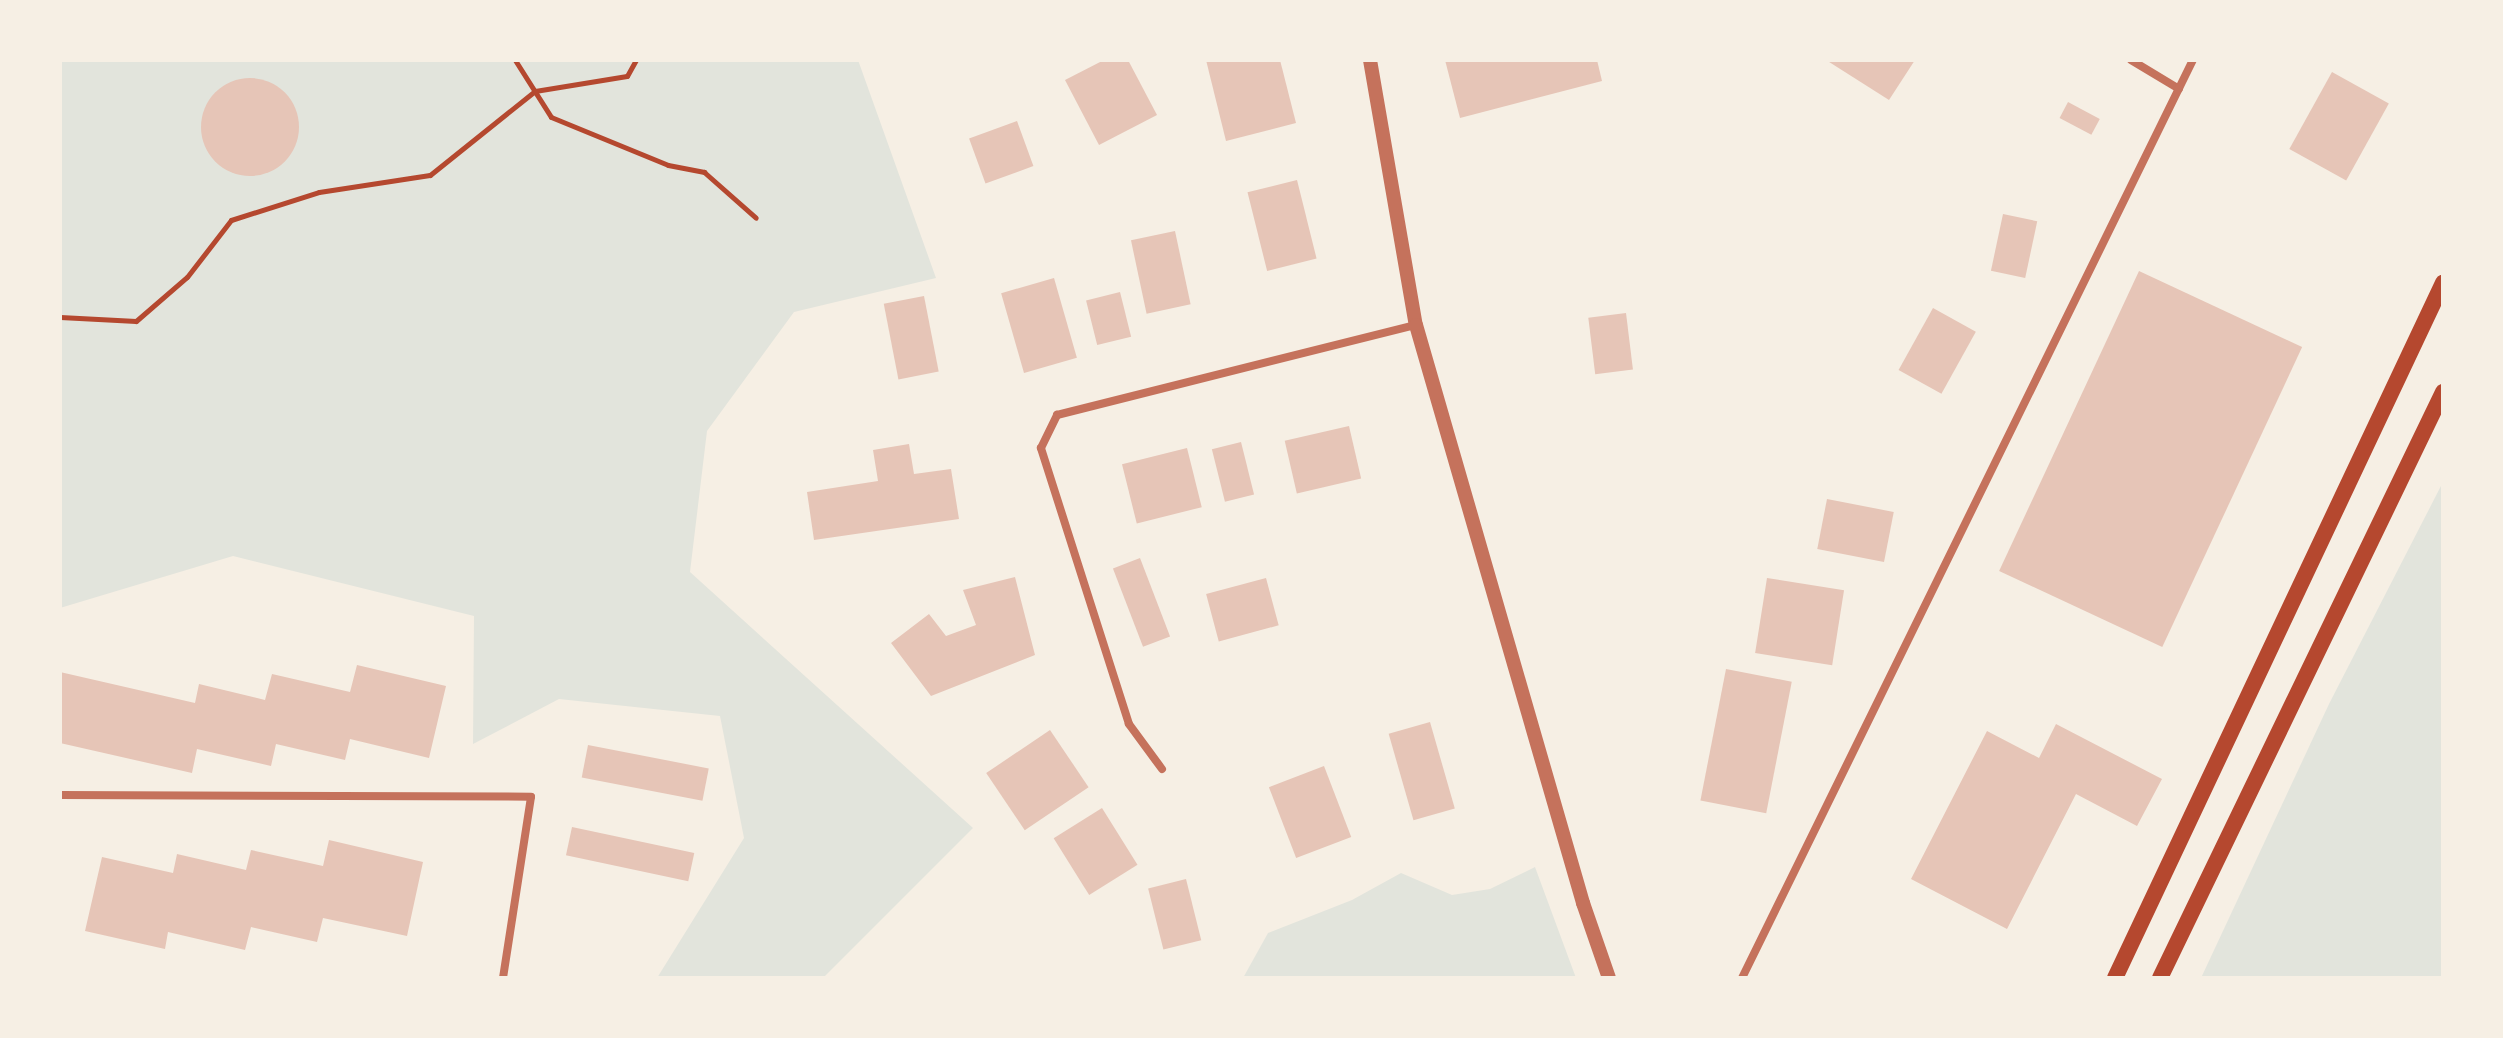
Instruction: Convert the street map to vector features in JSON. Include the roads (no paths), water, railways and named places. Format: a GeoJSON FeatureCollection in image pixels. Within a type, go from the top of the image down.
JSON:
{"type":"FeatureCollection","features":[{"type":"Feature","properties":{"kind":"main road"},"geometry":{"type":"LineString","coordinates":[[2115,978],[2443,283]]}},
{"type":"Feature","properties":{"kind":"main road"},"geometry":{"type":"LineString","coordinates":[[2160,978],[2443,392]]}},
{"type":"Feature","properties":{"kind":"street"},"geometry":{"type":"LineString","coordinates":[[1370,60],[1416,325],[1583,903],[1609,978]]}},
{"type":"Feature","properties":{"kind":"street"},"geometry":{"type":"LineString","coordinates":[[2131,60],[2179,89]]}},
{"type":"Feature","properties":{"kind":"street"},"geometry":{"type":"LineString","coordinates":[[1742,978],[2193,60]]}},
{"type":"Feature","properties":{"kind":"street"},"geometry":{"type":"LineString","coordinates":[[1162,769],[1129,724],[1041,448],[1057,415],[1416,325]]}},
{"type":"Feature","properties":{"kind":"street"},"geometry":{"type":"LineString","coordinates":[[60,795],[531,797],[503,978]]}}]}
